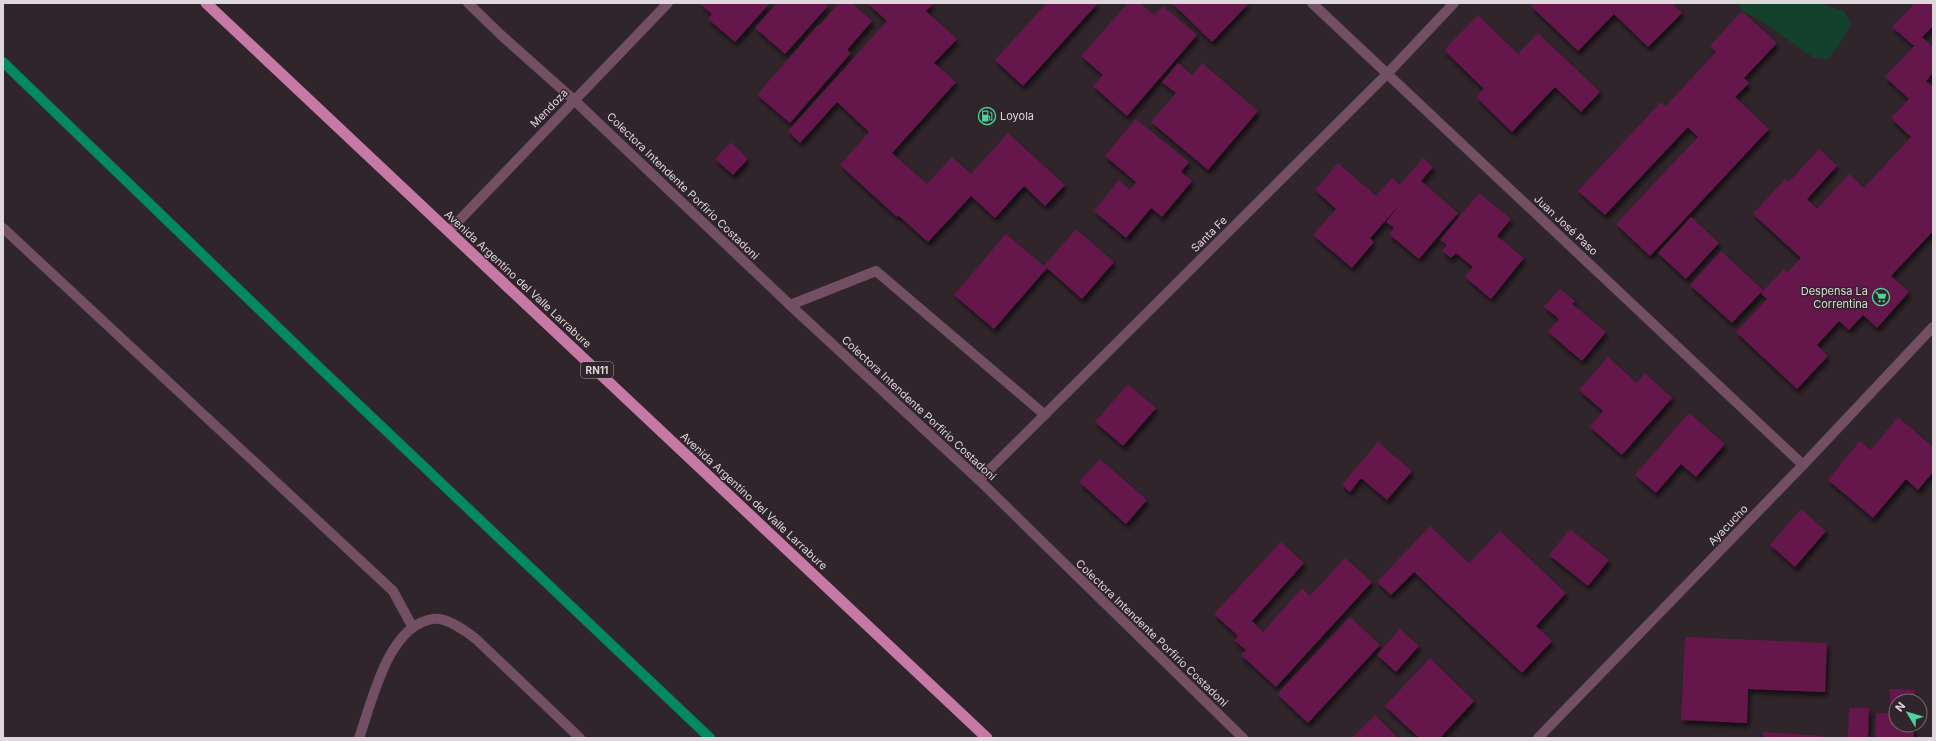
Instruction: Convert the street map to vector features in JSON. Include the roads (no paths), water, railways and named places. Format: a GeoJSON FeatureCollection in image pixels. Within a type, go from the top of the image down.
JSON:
{"type":"FeatureCollection","features":[{"type":"Feature","properties":{"kind":"highway","name":"Avenida Argentino del Valle Larrabure"},"geometry":{"type":"LineString","coordinates":[[206,3],[988,738]]}},
{"type":"Feature","properties":{"kind":"street","name":"Colectora Intendente Porfirio Costadoni"},"geometry":{"type":"LineString","coordinates":[[468,3],[501,35],[574,100],[790,305],[979,480],[1243,738]]}},
{"type":"Feature","properties":{"kind":"street","name":"Mendoza"},"geometry":{"type":"LineString","coordinates":[[449,231],[668,3]]}},
{"type":"Feature","properties":{"kind":"street","name":"Juan José Paso"},"geometry":{"type":"LineString","coordinates":[[1312,3],[1803,465]]}},
{"type":"Feature","properties":{"kind":"street","name":"Santa Fe"},"geometry":{"type":"LineString","coordinates":[[979,480],[1388,74],[1454,3]]}},
{"type":"Feature","properties":{"kind":"street"},"geometry":{"type":"LineString","coordinates":[[3,228],[393,591],[412,626]]}},
{"type":"Feature","properties":{"kind":"street"},"geometry":{"type":"LineString","coordinates":[[790,305],[876,272],[1045,414]]}},
{"type":"Feature","properties":{"kind":"street","name":"Ayacucho"},"geometry":{"type":"LineString","coordinates":[[1538,738],[1803,465],[1933,327]]}},
{"type":"Feature","properties":{"kind":"street"},"geometry":{"type":"LineString","coordinates":[[359,738],[384,666],[396,644],[412,626],[434,619],[460,626],[476,639],[580,738]]}},
{"type":"Feature","properties":{"kind":"waterway"},"geometry":{"type":"LineString","coordinates":[[3,62],[321,369],[710,738]]}},
{"type":"Feature","properties":{"kind":"place","name":"Loyola"},"geometry":{"type":"Point","coordinates":[987,116]}},
{"type":"Feature","properties":{"kind":"place","name":"Despensa La Correntina"},"geometry":{"type":"Point","coordinates":[1881,297]}}]}
